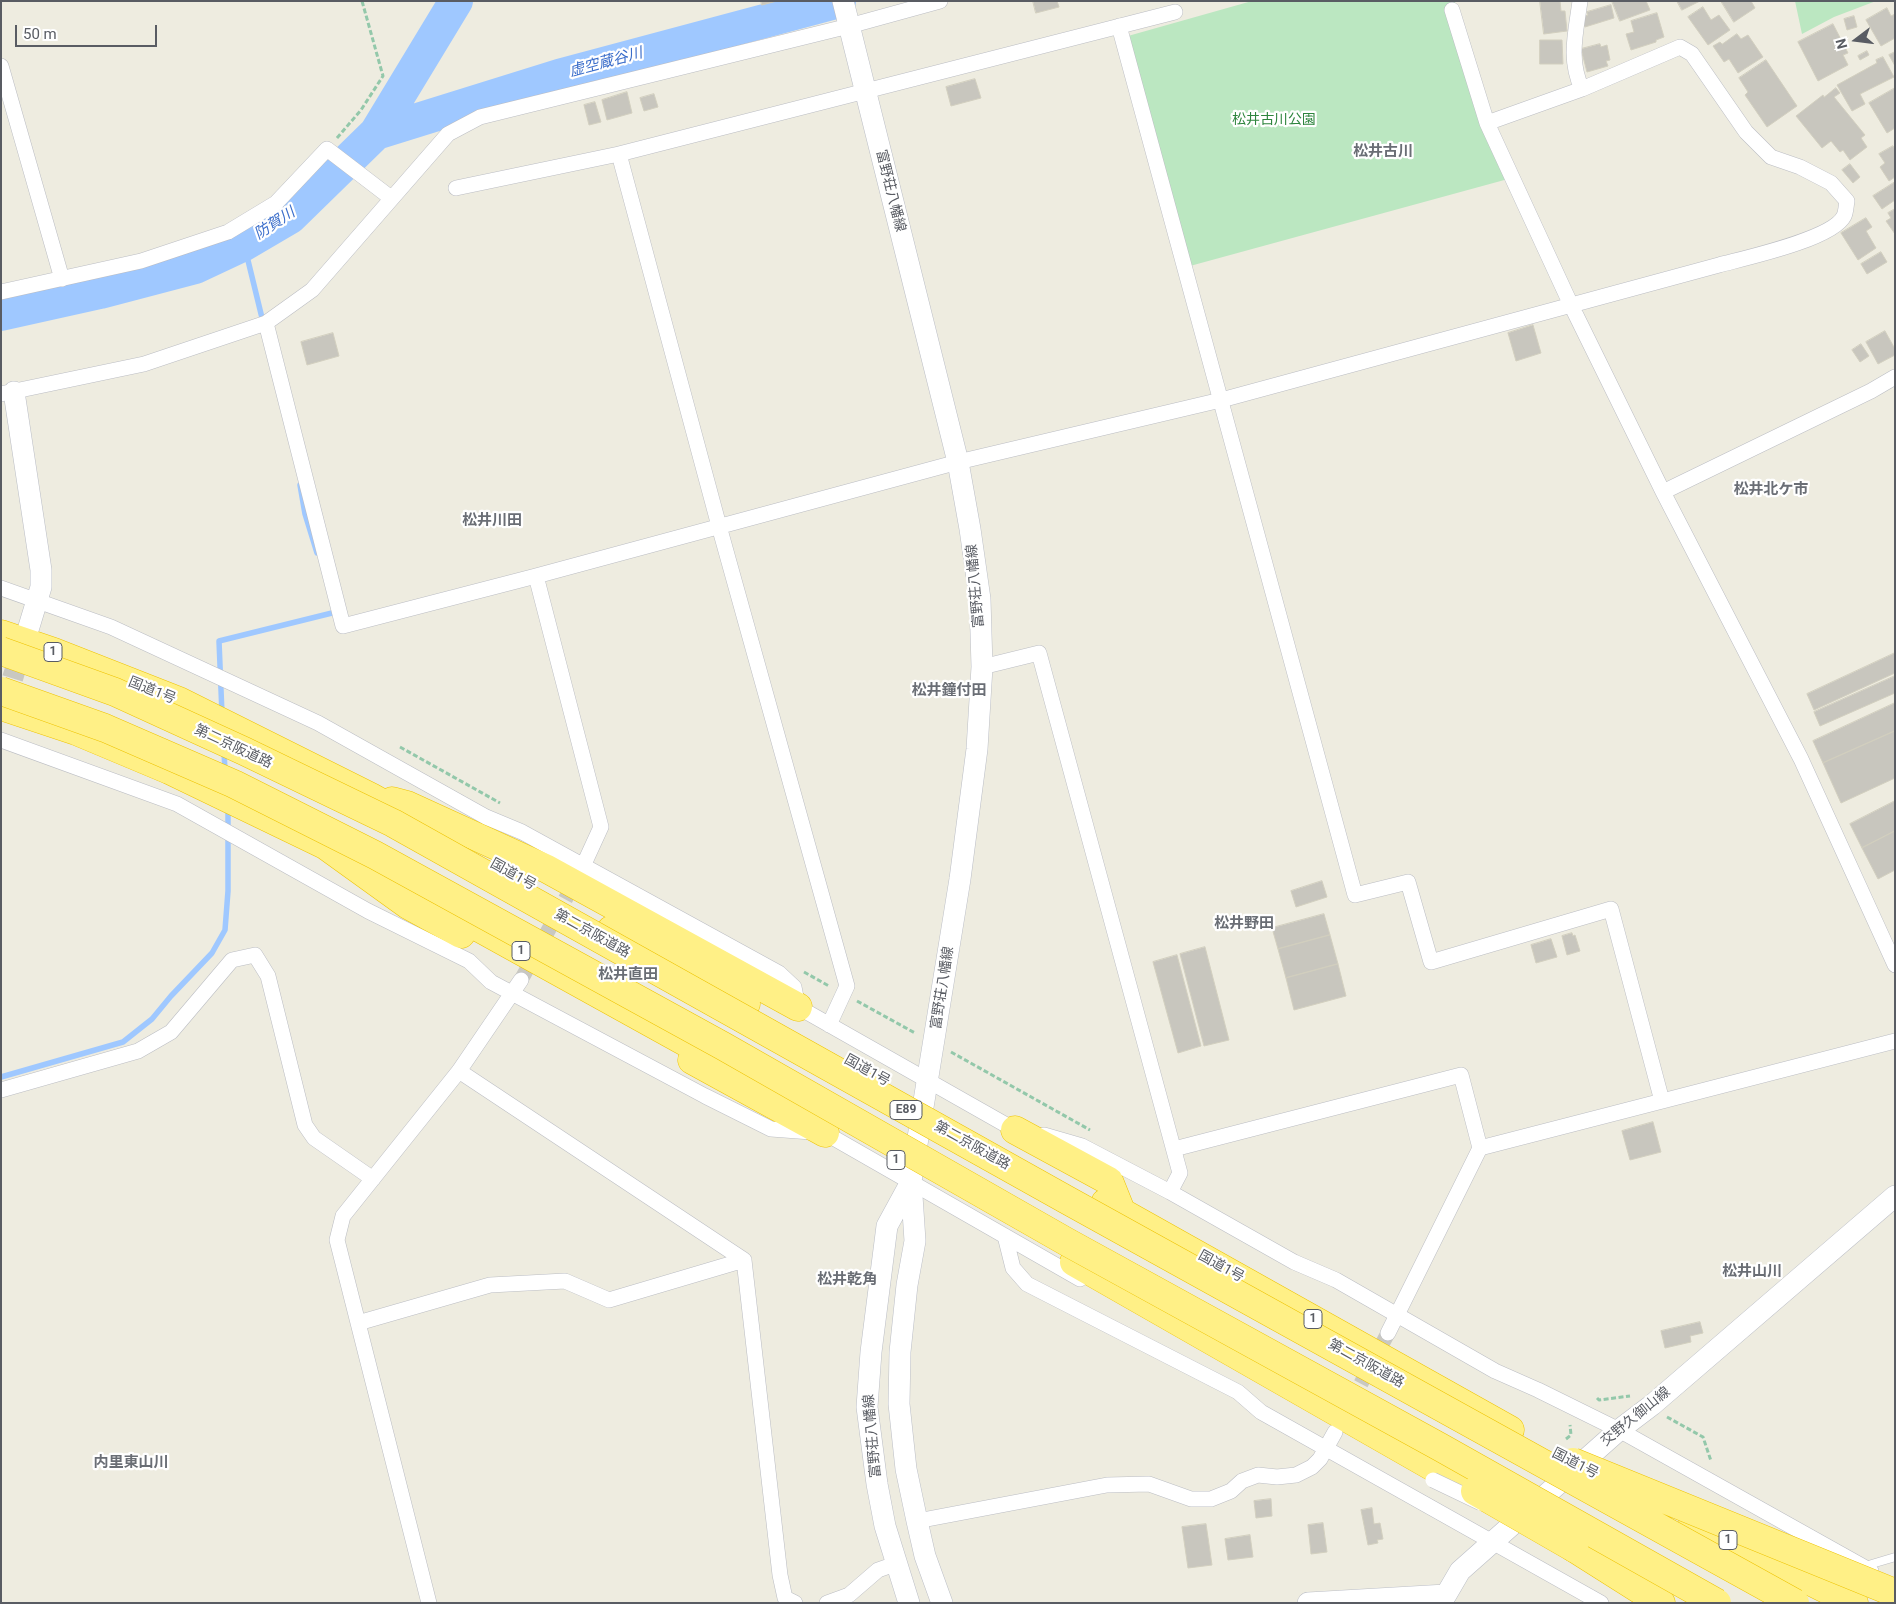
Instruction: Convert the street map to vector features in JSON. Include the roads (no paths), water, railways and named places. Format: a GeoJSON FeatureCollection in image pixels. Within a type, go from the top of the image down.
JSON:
{"type":"FeatureCollection","features":[{"type":"Feature","properties":{"kind":"highway","name":"国道1号"},"geometry":{"type":"LineString","coordinates":[[1,634],[54,652],[179,701],[371,797],[1113,1207],[1520,1435],[1622,1488],[1844,1598]]}},
{"type":"Feature","properties":{"kind":"highway","name":"第二京阪道路"},"geometry":{"type":"LineString","coordinates":[[1,651],[115,692],[244,751],[393,824],[1795,1603]]}},
{"type":"Feature","properties":{"kind":"highway","name":"E89"},"geometry":{"type":"LineString","coordinates":[[1,690],[105,728],[234,784],[375,855],[723,1046],[1067,1242],[1440,1447],[1717,1603]]}},
{"type":"Feature","properties":{"kind":"highway","name":"1"},"geometry":{"type":"LineString","coordinates":[[1,706],[76,731],[169,770],[356,860],[718,1060],[1074,1262],[1574,1548],[1661,1603]]}},
{"type":"Feature","properties":{"kind":"highway"},"geometry":{"type":"LineString","coordinates":[[371,797],[407,805],[547,869],[798,1007]]}},
{"type":"Feature","properties":{"kind":"highway"},"geometry":{"type":"LineString","coordinates":[[322,843],[408,905],[825,1133]]}},
{"type":"Feature","properties":{"kind":"highway"},"geometry":{"type":"LineString","coordinates":[[1016,1130],[1109,1181],[1113,1207]]}},
{"type":"Feature","properties":{"kind":"highway"},"geometry":{"type":"LineString","coordinates":[[1458,1415],[1891,1585]]}},
{"type":"Feature","properties":{"kind":"main road","name":"富野荘八幡線"},"geometry":{"type":"LineString","coordinates":[[846,15],[958,462],[980,599],[982,667],[977,749],[960,879],[911,1181],[915,1241],[907,1285],[900,1352],[899,1404],[906,1469],[925,1556],[942,1603]]}},
{"type":"Feature","properties":{"kind":"main road"},"geometry":{"type":"LineString","coordinates":[[8,393],[41,570],[41,587],[28,630]]}},
{"type":"Feature","properties":{"kind":"main road","name":"富野荘八幡線"},"geometry":{"type":"LineString","coordinates":[[909,1603],[884,1526],[876,1484],[867,1407],[871,1352],[886,1226],[911,1181]]}},
{"type":"Feature","properties":{"kind":"main road","name":"交野久御山線"},"geometry":{"type":"LineString","coordinates":[[1308,1603],[1446,1599],[1460,1571],[1492,1542],[1619,1430],[1652,1405],[1895,1196]]}},
{"type":"Feature","properties":{"kind":"street"},"geometry":{"type":"LineString","coordinates":[[8,393],[144,364],[266,323],[312,290],[448,134],[480,117],[846,15],[940,1]]}},
{"type":"Feature","properties":{"kind":"street"},"geometry":{"type":"LineString","coordinates":[[1580,1],[1574,45],[1576,74],[1582,89]]}},
{"type":"Feature","properties":{"kind":"street"},"geometry":{"type":"LineString","coordinates":[[1452,10],[1487,123],[1570,305],[1663,492],[1801,759],[1895,965]]}},
{"type":"Feature","properties":{"kind":"street"},"geometry":{"type":"LineString","coordinates":[[456,188],[619,154],[1175,12]]}},
{"type":"Feature","properties":{"kind":"street"},"geometry":{"type":"LineString","coordinates":[[1119,26],[1355,895],[1408,882],[1431,962],[1611,909],[1662,1101]]}},
{"type":"Feature","properties":{"kind":"street"},"geometry":{"type":"LineString","coordinates":[[266,323],[343,626],[958,462],[1220,400],[1782,248],[1825,233],[1844,217],[1847,201],[1831,183],[1800,167],[1772,157],[1746,132],[1692,54],[1680,47],[1582,89],[1487,123]]}},
{"type":"Feature","properties":{"kind":"street"},"geometry":{"type":"LineString","coordinates":[[1,66],[62,279]]}},
{"type":"Feature","properties":{"kind":"street"},"geometry":{"type":"LineString","coordinates":[[1,292],[141,261],[228,232],[276,203],[327,149],[391,198]]}},
{"type":"Feature","properties":{"kind":"street"},"geometry":{"type":"LineString","coordinates":[[619,154],[719,526],[847,986],[845,994],[829,1025]]}},
{"type":"Feature","properties":{"kind":"street"},"geometry":{"type":"LineString","coordinates":[[1663,492],[1871,391],[1895,377]]}},
{"type":"Feature","properties":{"kind":"street"},"geometry":{"type":"LineString","coordinates":[[536,576],[601,827],[580,872]]}},
{"type":"Feature","properties":{"kind":"street"},"geometry":{"type":"LineString","coordinates":[[1,588],[111,627],[318,723],[486,816],[522,832],[580,872],[779,973],[794,987],[798,1007],[1016,1130],[1047,1135],[1082,1146],[1170,1192],[1294,1262],[1336,1280],[1495,1371],[1619,1430],[1863,1567],[1891,1585]]}},
{"type":"Feature","properties":{"kind":"street"},"geometry":{"type":"LineString","coordinates":[[982,667],[1038,653],[1180,1173],[1170,1192]]}},
{"type":"Feature","properties":{"kind":"street"},"geometry":{"type":"LineString","coordinates":[[1,740],[177,804],[368,911],[469,961],[491,982],[771,1129],[825,1133],[1433,1480],[1574,1548]]}},
{"type":"Feature","properties":{"kind":"street"},"geometry":{"type":"LineString","coordinates":[[1,1090],[138,1051],[171,1032],[232,960],[255,955],[268,976],[305,1126],[314,1138],[372,1179]]}},
{"type":"Feature","properties":{"kind":"street"},"geometry":{"type":"LineString","coordinates":[[429,1603],[337,1240],[343,1216],[459,1071],[521,980]]}},
{"type":"Feature","properties":{"kind":"street"},"geometry":{"type":"LineString","coordinates":[[1480,1148],[1895,1041]]}},
{"type":"Feature","properties":{"kind":"street"},"geometry":{"type":"LineString","coordinates":[[459,1071],[744,1260],[780,1575],[785,1598],[795,1603]]}},
{"type":"Feature","properties":{"kind":"street"},"geometry":{"type":"LineString","coordinates":[[1174,1149],[1461,1075],[1480,1148],[1388,1333]]}},
{"type":"Feature","properties":{"kind":"street"},"geometry":{"type":"LineString","coordinates":[[1005,1236],[1013,1268],[1027,1284],[1238,1392],[1261,1412],[1601,1603]]}},
{"type":"Feature","properties":{"kind":"street"},"geometry":{"type":"LineString","coordinates":[[358,1323],[490,1285],[565,1281],[609,1300],[744,1260]]}},
{"type":"Feature","properties":{"kind":"street"},"geometry":{"type":"LineString","coordinates":[[916,1521],[1107,1485],[1149,1484],[1191,1499],[1212,1499],[1231,1491],[1242,1481],[1258,1475],[1277,1477],[1296,1475],[1312,1467],[1320,1459],[1335,1432]]}},
{"type":"Feature","properties":{"kind":"street"},"geometry":{"type":"LineString","coordinates":[[827,1603],[849,1595],[878,1570],[896,1564]]}},
{"type":"Feature","properties":{"kind":"lane"},"geometry":{"type":"LineString","coordinates":[[1863,1567],[1895,1557]]}},
{"type":"Feature","properties":{"kind":"waterway","name":"防賀川"},"geometry":{"type":"LineString","coordinates":[[1,314],[100,292],[195,267],[244,244],[290,217],[376,133],[456,1]]}},
{"type":"Feature","properties":{"kind":"waterway","name":"虚空蔵谷川"},"geometry":{"type":"LineString","coordinates":[[376,133],[559,76],[839,1]]}},
{"type":"Feature","properties":{"kind":"waterway"},"geometry":{"type":"LineString","coordinates":[[244,244],[263,322]]}},
{"type":"Feature","properties":{"kind":"waterway"},"geometry":{"type":"LineString","coordinates":[[300,485],[305,514],[317,553]]}},
{"type":"Feature","properties":{"kind":"waterway"},"geometry":{"type":"LineString","coordinates":[[222,714],[219,641],[336,612],[335,610]]}},
{"type":"Feature","properties":{"kind":"waterway"},"geometry":{"type":"LineString","coordinates":[[224,751],[225,772]]}},
{"type":"Feature","properties":{"kind":"waterway"},"geometry":{"type":"LineString","coordinates":[[1,1077],[123,1042],[152,1019],[212,953],[225,930],[228,891],[228,807]]}},
{"type":"Feature","properties":{"kind":"tunnel"},"geometry":{"type":"LineString","coordinates":[[3,709],[24,642]]}},
{"type":"Feature","properties":{"kind":"tunnel"},"geometry":{"type":"LineString","coordinates":[[521,980],[577,878]]}},
{"type":"Feature","properties":{"kind":"tunnel"},"geometry":{"type":"LineString","coordinates":[[1350,1404],[1388,1333]]}},
{"type":"Feature","properties":{"kind":"district","name":"松井古川"},"geometry":{"type":"Point","coordinates":[1383,152]}},
{"type":"Feature","properties":{"kind":"district","name":"松井北ケ市"},"geometry":{"type":"Point","coordinates":[1771,490]}},
{"type":"Feature","properties":{"kind":"district","name":"松井川田"},"geometry":{"type":"Point","coordinates":[492,521]}},
{"type":"Feature","properties":{"kind":"district","name":"松井鐘付田"},"geometry":{"type":"Point","coordinates":[949,691]}},
{"type":"Feature","properties":{"kind":"district","name":"松井野田"},"geometry":{"type":"Point","coordinates":[1244,924]}},
{"type":"Feature","properties":{"kind":"district","name":"松井直田"},"geometry":{"type":"Point","coordinates":[628,975]}},
{"type":"Feature","properties":{"kind":"district","name":"松井山川"},"geometry":{"type":"Point","coordinates":[1752,1272]}},
{"type":"Feature","properties":{"kind":"district","name":"松井乾角"},"geometry":{"type":"Point","coordinates":[847,1280]}},
{"type":"Feature","properties":{"kind":"district","name":"内里東山川"},"geometry":{"type":"Point","coordinates":[131,1463]}},
{"type":"Feature","properties":{"kind":"park label","name":"松井古川公園"},"geometry":{"type":"Point","coordinates":[1274,120]}}]}
